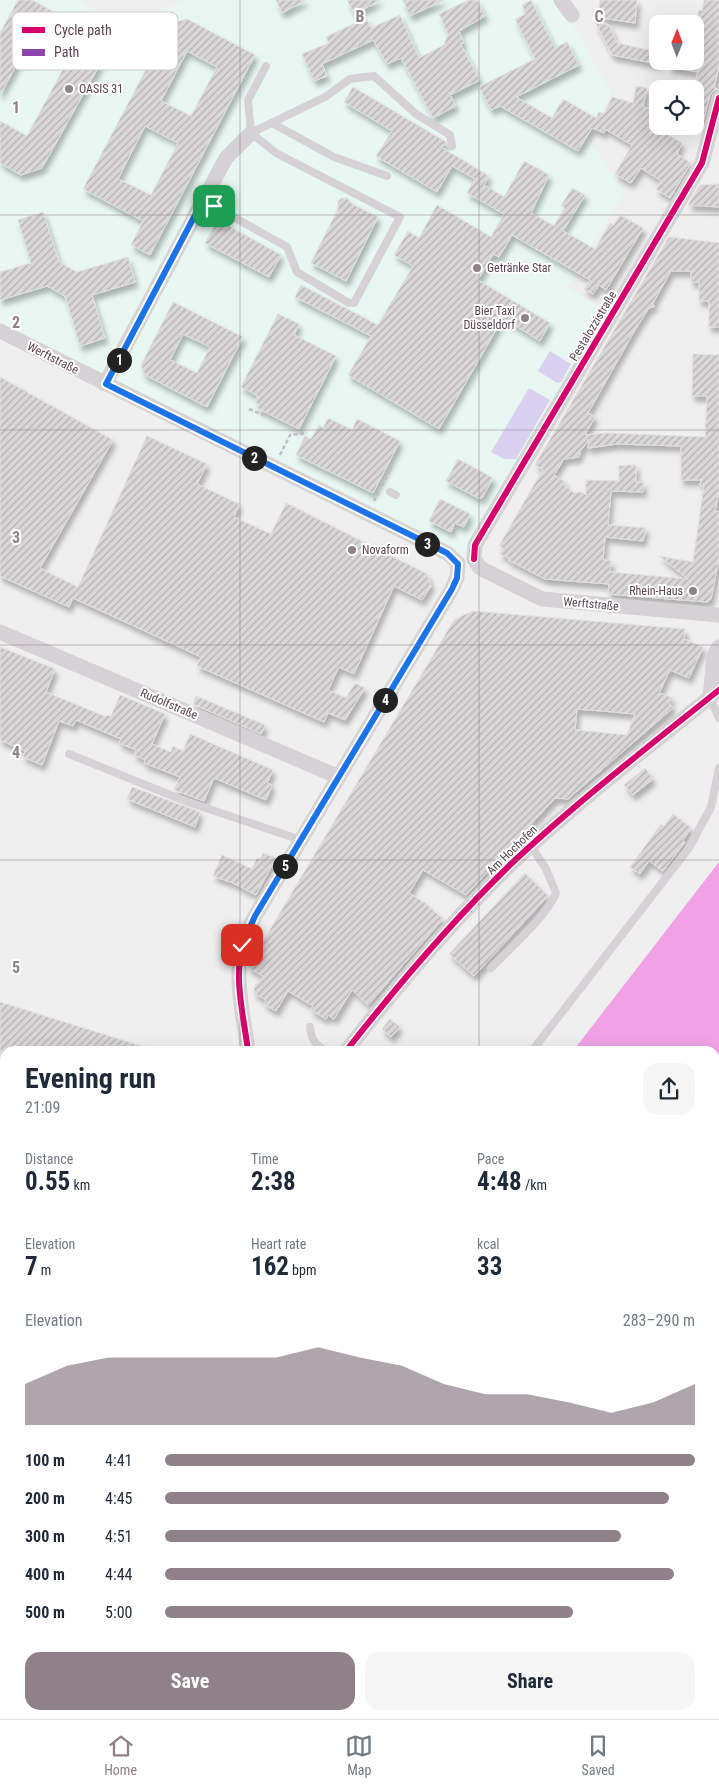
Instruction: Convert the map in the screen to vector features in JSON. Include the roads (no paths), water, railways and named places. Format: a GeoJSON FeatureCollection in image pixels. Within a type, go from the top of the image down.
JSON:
{"type":"FeatureCollection","features":[{"type":"Feature","properties":{"kind":"street"},"geometry":{"type":"LineString","coordinates":[[561,0],[572,15]]}},
{"type":"Feature","properties":{"kind":"street","name":"Pestalozzistraße"},"geometry":{"type":"LineString","coordinates":[[474,559],[475,545],[702,163],[719,98]]}},
{"type":"Feature","properties":{"kind":"street"},"geometry":{"type":"LineString","coordinates":[[106,384],[226,158],[251,133]]}},
{"type":"Feature","properties":{"kind":"street","name":"Werftstraße"},"geometry":{"type":"LineString","coordinates":[[0,331],[447,553],[458,564]]}},
{"type":"Feature","properties":{"kind":"street"},"geometry":{"type":"LineString","coordinates":[[247,1046],[239,984],[239,962],[242,945],[255,916],[452,589],[457,578],[458,564],[474,559]]}},
{"type":"Feature","properties":{"kind":"street","name":"Werftstraße"},"geometry":{"type":"LineString","coordinates":[[474,559],[480,568],[542,599],[719,616]]}},
{"type":"Feature","properties":{"kind":"street","name":"Rudolfstraße"},"geometry":{"type":"LineString","coordinates":[[0,632],[339,777]]}},
{"type":"Feature","properties":{"kind":"street"},"geometry":{"type":"LineString","coordinates":[[714,694],[714,656],[719,647]]}},
{"type":"Feature","properties":{"kind":"street","name":"Am Hochofen"},"geometry":{"type":"LineString","coordinates":[[350,1046],[387,998],[419,962],[531,846],[714,694]]}},
{"type":"Feature","properties":{"kind":"lane"},"geometry":{"type":"LineString","coordinates":[[203,200],[288,247],[297,272],[349,303],[354,303],[400,217],[276,153],[251,133],[248,100],[266,66]]}},
{"type":"Feature","properties":{"kind":"lane"},"geometry":{"type":"LineString","coordinates":[[251,133],[325,97],[350,79],[374,76],[416,114],[450,135],[452,146]]}},
{"type":"Feature","properties":{"kind":"lane"},"geometry":{"type":"LineString","coordinates":[[272,123],[334,157],[388,176]]}},
{"type":"Feature","properties":{"kind":"lane"},"geometry":{"type":"LineString","coordinates":[[714,694],[719,718]]}},
{"type":"Feature","properties":{"kind":"lane"},"geometry":{"type":"LineString","coordinates":[[70,754],[184,800],[301,840]]}},
{"type":"Feature","properties":{"kind":"lane"},"geometry":{"type":"LineString","coordinates":[[536,1046],[689,848],[711,807],[719,768]]}},
{"type":"Feature","properties":{"kind":"lane"},"geometry":{"type":"LineString","coordinates":[[491,968],[542,914],[553,901],[556,893],[546,869],[531,846]]}},
{"type":"Feature","properties":{"kind":"lane"},"geometry":{"type":"LineString","coordinates":[[310,1026],[311,1037],[317,1046]]}},
{"type":"Feature","properties":{"kind":"place","name":"OASIS 31"},"geometry":{"type":"Point","coordinates":[69,89]}},
{"type":"Feature","properties":{"kind":"place","name":"Getränke Star"},"geometry":{"type":"Point","coordinates":[477,268]}},
{"type":"Feature","properties":{"kind":"place","name":"Bier Taxi Düsseldorf"},"geometry":{"type":"Point","coordinates":[525,318]}},
{"type":"Feature","properties":{"kind":"place","name":"Novaform"},"geometry":{"type":"Point","coordinates":[352,550]}},
{"type":"Feature","properties":{"kind":"place","name":"Rhein-Haus"},"geometry":{"type":"Point","coordinates":[693,591]}}]}
